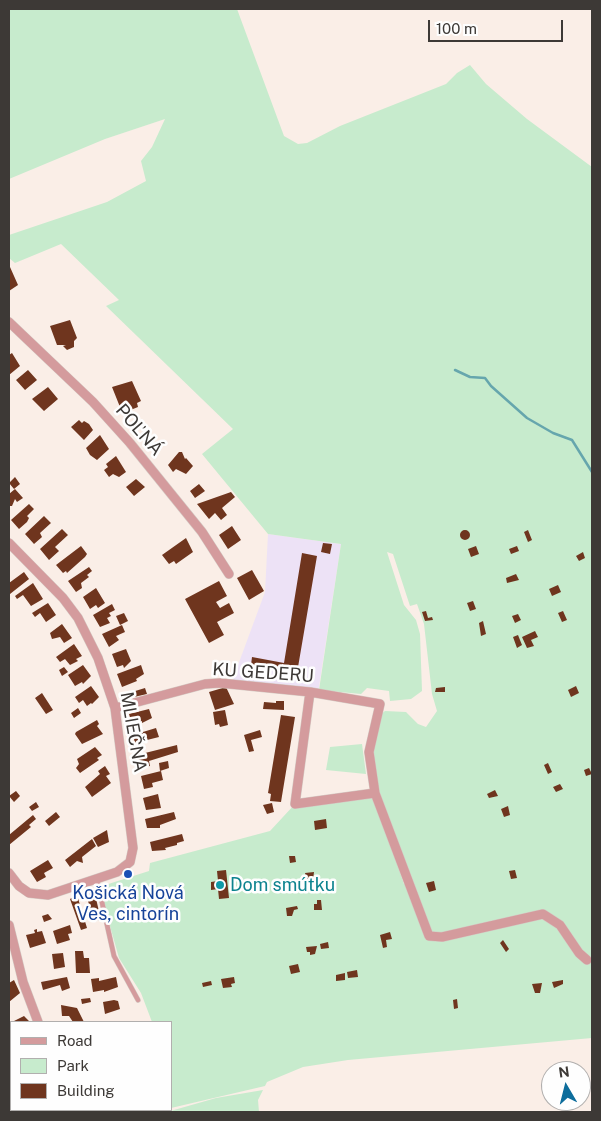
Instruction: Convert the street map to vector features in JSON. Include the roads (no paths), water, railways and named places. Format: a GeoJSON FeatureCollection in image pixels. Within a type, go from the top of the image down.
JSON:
{"type":"FeatureCollection","features":[{"type":"Feature","properties":{"kind":"street","name":"POĽNÁ"},"geometry":{"type":"LineString","coordinates":[[9,322],[93,402],[130,443],[202,532],[229,574]]}},
{"type":"Feature","properties":{"kind":"street","name":"MLIEČNA"},"geometry":{"type":"LineString","coordinates":[[9,543],[58,592],[78,618],[98,658],[115,708],[132,825],[133,854],[130,862],[123,869],[96,880],[41,896],[24,890],[9,873]]}},
{"type":"Feature","properties":{"kind":"street","name":"KU GEDERU"},"geometry":{"type":"LineString","coordinates":[[115,708],[205,684],[220,682],[310,692],[380,704],[368,752],[375,793]]}},
{"type":"Feature","properties":{"kind":"street"},"geometry":{"type":"LineString","coordinates":[[310,692],[295,804],[375,793],[429,936],[442,937],[543,914],[560,925],[579,953],[587,960]]}},
{"type":"Feature","properties":{"kind":"street"},"geometry":{"type":"LineString","coordinates":[[9,925],[25,990],[38,1021]]}},
{"type":"Feature","properties":{"kind":"lane"},"geometry":{"type":"LineString","coordinates":[[96,880],[114,956],[138,1000]]}},
{"type":"Feature","properties":{"kind":"waterway"},"geometry":{"type":"LineString","coordinates":[[455,370],[470,377],[485,378],[491,386],[527,418],[553,433],[572,440],[592,472]]}},
{"type":"Feature","properties":{"kind":"place","name":"Košická Nová Ves, cintorín"},"geometry":{"type":"Point","coordinates":[128,874]}},
{"type":"Feature","properties":{"kind":"place","name":"Dom smútku"},"geometry":{"type":"Point","coordinates":[220,885]}}]}
